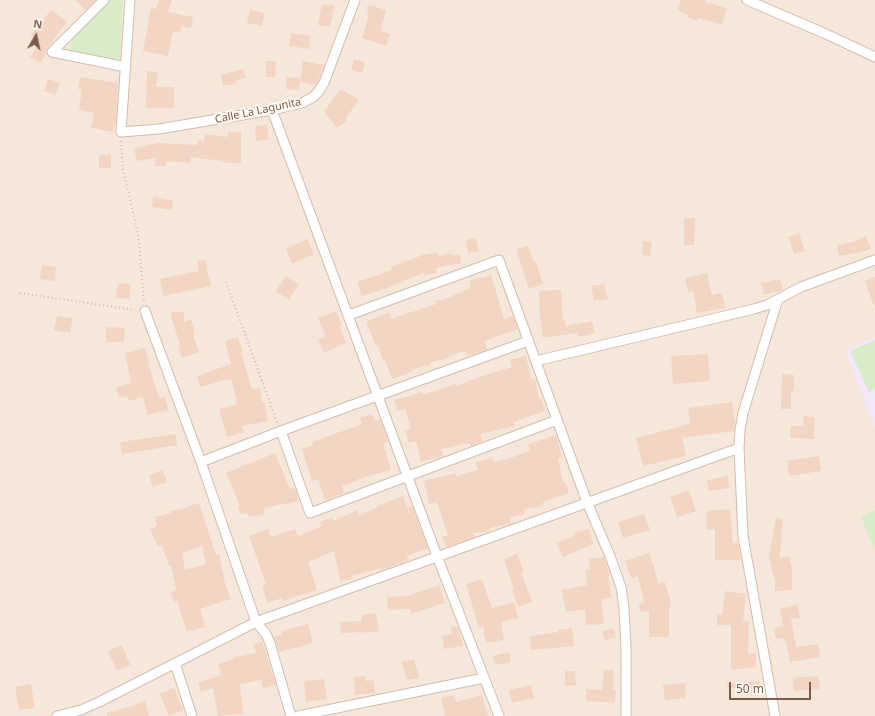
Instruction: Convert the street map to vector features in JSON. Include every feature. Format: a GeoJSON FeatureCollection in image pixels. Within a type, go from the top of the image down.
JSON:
{"type":"FeatureCollection","features":[{"type":"Feature","properties":{"kind":"street"},"geometry":{"type":"LineString","coordinates":[[104,0],[52,52],[126,67]]}},
{"type":"Feature","properties":{"kind":"street"},"geometry":{"type":"LineString","coordinates":[[121,132],[130,0]]}},
{"type":"Feature","properties":{"kind":"street","name":"Calle La Lagunita"},"geometry":{"type":"LineString","coordinates":[[121,132],[159,129],[272,110],[302,103],[313,97],[319,91],[355,0]]}},
{"type":"Feature","properties":{"kind":"street"},"geometry":{"type":"LineString","coordinates":[[747,0],[875,57]]}},
{"type":"Feature","properties":{"kind":"street"},"geometry":{"type":"LineString","coordinates":[[272,110],[437,556],[499,716]]}},
{"type":"Feature","properties":{"kind":"street"},"geometry":{"type":"LineString","coordinates":[[349,315],[499,260],[587,502],[610,556],[621,587],[624,608],[626,648],[626,716]]}},
{"type":"Feature","properties":{"kind":"street"},"geometry":{"type":"LineString","coordinates":[[536,361],[754,309],[767,305],[801,287],[875,260]]}},
{"type":"Feature","properties":{"kind":"street"},"geometry":{"type":"LineString","coordinates":[[775,716],[743,536],[739,448],[740,430],[744,413],[778,299]]}},
{"type":"Feature","properties":{"kind":"street"},"geometry":{"type":"LineString","coordinates":[[145,311],[201,462],[256,622],[266,634],[270,643],[291,716]]}},
{"type":"Feature","properties":{"kind":"street"},"geometry":{"type":"LineString","coordinates":[[201,462],[281,430],[528,341]]}},
{"type":"Feature","properties":{"kind":"street"},"geometry":{"type":"LineString","coordinates":[[281,430],[310,513],[557,420]]}},
{"type":"Feature","properties":{"kind":"street"},"geometry":{"type":"LineString","coordinates":[[57,716],[80,710],[99,702],[256,622],[739,448]]}},
{"type":"Feature","properties":{"kind":"street"},"geometry":{"type":"LineString","coordinates":[[175,663],[192,716]]}},
{"type":"Feature","properties":{"kind":"street"},"geometry":{"type":"LineString","coordinates":[[298,716],[484,678]]}},
{"type":"Feature","properties":{"kind":"path"},"geometry":{"type":"LineString","coordinates":[[20,293],[145,311],[138,233],[123,170],[121,132]]}},
{"type":"Feature","properties":{"kind":"path"},"geometry":{"type":"LineString","coordinates":[[226,282],[281,430]]}},
{"type":"Feature","properties":{"kind":"shaded area"},"geometry":{"type":"Polygon","coordinates":[[[0,0],[875,0],[875,716],[0,716],[0,0]]]}},
{"type":"Feature","properties":{"kind":"shaded area"},"geometry":{"type":"Polygon","coordinates":[[[875,338],[875,428],[845,350],[875,338]]]}},
{"type":"Feature","properties":{"kind":"green space"},"geometry":{"type":"Polygon","coordinates":[[[109,0],[122,0],[123,2],[120,59],[116,60],[73,52],[70,47],[73,38],[109,0]]]}},
{"type":"Feature","properties":{"kind":"green space"},"geometry":{"type":"Polygon","coordinates":[[[875,340],[875,389],[869,392],[850,351],[875,340]]]}},
{"type":"Feature","properties":{"kind":"green space"},"geometry":{"type":"Polygon","coordinates":[[[875,510],[875,552],[861,516],[875,510]]]}},
{"type":"Feature","properties":{"kind":"building"},"geometry":{"type":"Polygon","coordinates":[[[75,0],[96,0],[86,10],[75,0]]]}},
{"type":"Feature","properties":{"kind":"building"},"geometry":{"type":"Polygon","coordinates":[[[159,0],[172,0],[168,12],[193,17],[191,28],[182,26],[180,33],[173,31],[168,56],[143,51],[151,8],[156,9],[159,0]]]}},
{"type":"Feature","properties":{"kind":"building"},"geometry":{"type":"Polygon","coordinates":[[[681,0],[706,0],[705,2],[727,8],[722,24],[698,18],[697,21],[687,17],[688,15],[677,10],[681,0]]]}},
{"type":"Feature","properties":{"kind":"building"},"geometry":{"type":"Polygon","coordinates":[[[322,4],[334,6],[330,27],[318,25],[322,4]]]}},
{"type":"Feature","properties":{"kind":"building"},"geometry":{"type":"Polygon","coordinates":[[[369,5],[386,10],[381,31],[390,34],[386,46],[362,38],[369,15],[367,14],[369,5]]]}},
{"type":"Feature","properties":{"kind":"building"},"geometry":{"type":"Polygon","coordinates":[[[51,10],[67,22],[53,40],[54,41],[47,48],[45,56],[40,63],[30,57],[40,42],[30,36],[51,10]]]}},
{"type":"Feature","properties":{"kind":"building"},"geometry":{"type":"Polygon","coordinates":[[[250,10],[265,13],[262,26],[247,23],[250,10]]]}},
{"type":"Feature","properties":{"kind":"building"},"geometry":{"type":"Polygon","coordinates":[[[291,33],[311,36],[309,49],[289,46],[291,33]]]}},
{"type":"Feature","properties":{"kind":"building"},"geometry":{"type":"Polygon","coordinates":[[[354,59],[365,62],[362,73],[351,70],[354,59]]]}},
{"type":"Feature","properties":{"kind":"building"},"geometry":{"type":"Polygon","coordinates":[[[266,61],[276,61],[275,77],[266,77],[266,61]]]}},
{"type":"Feature","properties":{"kind":"building"},"geometry":{"type":"Polygon","coordinates":[[[303,61],[324,65],[316,85],[300,82],[303,61]]]}},
{"type":"Feature","properties":{"kind":"building"},"geometry":{"type":"Polygon","coordinates":[[[243,69],[246,77],[235,81],[236,84],[223,86],[221,75],[243,69]]]}},
{"type":"Feature","properties":{"kind":"building"},"geometry":{"type":"Polygon","coordinates":[[[147,71],[158,72],[156,87],[174,87],[174,108],[146,108],[147,71]]]}},
{"type":"Feature","properties":{"kind":"building"},"geometry":{"type":"Polygon","coordinates":[[[80,77],[118,83],[116,121],[113,132],[91,128],[94,113],[79,110],[82,89],[78,89],[80,77]]]}},
{"type":"Feature","properties":{"kind":"building"},"geometry":{"type":"Polygon","coordinates":[[[287,77],[300,78],[299,90],[286,89],[287,77]]]}},
{"type":"Feature","properties":{"kind":"building"},"geometry":{"type":"Polygon","coordinates":[[[48,79],[60,83],[55,95],[44,91],[48,79]]]}},
{"type":"Feature","properties":{"kind":"building"},"geometry":{"type":"Polygon","coordinates":[[[341,89],[359,100],[345,119],[347,121],[337,128],[324,112],[341,89]]]}},
{"type":"Feature","properties":{"kind":"building"},"geometry":{"type":"Polygon","coordinates":[[[267,125],[269,139],[256,141],[255,126],[267,125]]]}},
{"type":"Feature","properties":{"kind":"building"},"geometry":{"type":"Polygon","coordinates":[[[228,132],[241,132],[241,163],[228,163],[191,157],[191,163],[166,161],[166,166],[155,166],[155,158],[137,161],[134,148],[158,143],[197,145],[198,140],[204,141],[205,134],[228,137],[228,132]]]}},
{"type":"Feature","properties":{"kind":"building"},"geometry":{"type":"Polygon","coordinates":[[[111,154],[111,168],[99,168],[99,155],[111,154]]]}},
{"type":"Feature","properties":{"kind":"building"},"geometry":{"type":"Polygon","coordinates":[[[153,197],[173,200],[172,210],[152,207],[153,197]]]}},
{"type":"Feature","properties":{"kind":"building"},"geometry":{"type":"Polygon","coordinates":[[[684,218],[695,218],[694,245],[684,245],[684,218]]]}},
{"type":"Feature","properties":{"kind":"building"},"geometry":{"type":"Polygon","coordinates":[[[799,233],[805,251],[794,254],[788,237],[799,233]]]}},
{"type":"Feature","properties":{"kind":"building"},"geometry":{"type":"Polygon","coordinates":[[[866,236],[871,249],[839,256],[837,245],[853,242],[866,236]]]}},
{"type":"Feature","properties":{"kind":"building"},"geometry":{"type":"Polygon","coordinates":[[[476,238],[479,251],[468,253],[466,240],[476,238]]]}},
{"type":"Feature","properties":{"kind":"building"},"geometry":{"type":"Polygon","coordinates":[[[307,239],[314,254],[292,264],[286,249],[307,239]]]}},
{"type":"Feature","properties":{"kind":"building"},"geometry":{"type":"Polygon","coordinates":[[[643,241],[652,242],[650,256],[642,255],[643,241]]]}},
{"type":"Feature","properties":{"kind":"building"},"geometry":{"type":"Polygon","coordinates":[[[528,246],[534,263],[536,262],[543,284],[529,289],[516,249],[528,246]]]}},
{"type":"Feature","properties":{"kind":"building"},"geometry":{"type":"Polygon","coordinates":[[[438,252],[439,256],[451,253],[452,255],[460,255],[461,264],[436,268],[437,273],[424,276],[423,273],[385,289],[362,296],[357,282],[392,270],[391,267],[425,254],[438,252]]]}},
{"type":"Feature","properties":{"kind":"building"},"geometry":{"type":"Polygon","coordinates":[[[206,260],[208,277],[211,286],[163,296],[160,279],[199,271],[197,261],[206,260]]]}},
{"type":"Feature","properties":{"kind":"building"},"geometry":{"type":"Polygon","coordinates":[[[42,265],[56,267],[55,281],[40,279],[42,265]]]}},
{"type":"Feature","properties":{"kind":"building"},"geometry":{"type":"Polygon","coordinates":[[[707,273],[712,295],[722,293],[725,308],[697,313],[693,291],[688,292],[685,278],[707,273]]]}},
{"type":"Feature","properties":{"kind":"building"},"geometry":{"type":"Polygon","coordinates":[[[491,275],[504,319],[513,316],[518,329],[484,341],[487,350],[467,356],[465,351],[448,356],[449,358],[431,362],[431,365],[412,369],[413,371],[392,379],[385,360],[383,361],[378,345],[376,346],[366,322],[389,312],[392,319],[436,304],[435,301],[452,297],[471,288],[469,281],[491,275]]]}},
{"type":"Feature","properties":{"kind":"building"},"geometry":{"type":"Polygon","coordinates":[[[286,276],[299,284],[289,300],[276,291],[286,276]]]}},
{"type":"Feature","properties":{"kind":"building"},"geometry":{"type":"Polygon","coordinates":[[[875,277],[875,306],[874,306],[865,281],[875,277]]]}},
{"type":"Feature","properties":{"kind":"building"},"geometry":{"type":"Polygon","coordinates":[[[780,279],[783,290],[764,295],[761,283],[780,279]]]}},
{"type":"Feature","properties":{"kind":"building"},"geometry":{"type":"Polygon","coordinates":[[[118,283],[131,284],[129,299],[116,298],[118,283]]]}},
{"type":"Feature","properties":{"kind":"building"},"geometry":{"type":"Polygon","coordinates":[[[604,284],[608,299],[594,301],[591,286],[604,284]]]}},
{"type":"Feature","properties":{"kind":"building"},"geometry":{"type":"Polygon","coordinates":[[[561,290],[563,320],[565,320],[566,326],[592,321],[595,333],[578,337],[577,333],[543,338],[540,318],[539,291],[561,290]]]}},
{"type":"Feature","properties":{"kind":"building"},"geometry":{"type":"Polygon","coordinates":[[[336,311],[342,326],[340,327],[346,343],[324,353],[318,340],[326,337],[318,318],[336,311]]]}},
{"type":"Feature","properties":{"kind":"building"},"geometry":{"type":"Polygon","coordinates":[[[171,312],[184,312],[184,322],[191,319],[195,334],[193,335],[199,352],[182,358],[171,312]]]}},
{"type":"Feature","properties":{"kind":"building"},"geometry":{"type":"Polygon","coordinates":[[[57,316],[73,318],[70,333],[54,330],[57,316]]]}},
{"type":"Feature","properties":{"kind":"building"},"geometry":{"type":"Polygon","coordinates":[[[106,327],[125,328],[124,342],[106,342],[106,327]]]}},
{"type":"Feature","properties":{"kind":"building"},"geometry":{"type":"Polygon","coordinates":[[[238,337],[252,389],[260,388],[262,403],[264,402],[268,421],[242,426],[244,432],[227,437],[219,409],[237,404],[232,380],[229,381],[228,379],[200,387],[197,376],[231,364],[225,341],[238,337]]]}},
{"type":"Feature","properties":{"kind":"building"},"geometry":{"type":"Polygon","coordinates":[[[145,348],[159,398],[165,397],[168,410],[147,415],[143,397],[129,401],[127,396],[119,398],[116,388],[131,383],[125,353],[145,348]]]}},
{"type":"Feature","properties":{"kind":"building"},"geometry":{"type":"Polygon","coordinates":[[[708,354],[710,381],[673,384],[671,356],[708,354]]]}},
{"type":"Feature","properties":{"kind":"building"},"geometry":{"type":"Polygon","coordinates":[[[526,356],[531,379],[535,379],[539,399],[541,398],[545,411],[514,422],[515,426],[480,434],[483,441],[471,446],[469,443],[441,449],[443,456],[421,462],[416,441],[409,443],[405,431],[411,429],[405,409],[397,411],[394,400],[422,392],[422,395],[456,384],[457,386],[476,378],[512,367],[510,360],[526,356]]]}},
{"type":"Feature","properties":{"kind":"building"},"geometry":{"type":"Polygon","coordinates":[[[782,374],[794,375],[794,391],[791,391],[791,409],[781,409],[782,374]]]}},
{"type":"Feature","properties":{"kind":"building"},"geometry":{"type":"Polygon","coordinates":[[[732,402],[735,421],[734,431],[682,438],[686,456],[643,466],[636,438],[690,424],[688,408],[732,402]]]}},
{"type":"Feature","properties":{"kind":"building"},"geometry":{"type":"Polygon","coordinates":[[[372,414],[375,421],[380,419],[388,442],[383,444],[391,470],[358,479],[358,481],[342,486],[344,493],[325,500],[318,479],[312,481],[302,449],[313,445],[312,442],[362,424],[360,418],[372,414]]]}},
{"type":"Feature","properties":{"kind":"building"},"geometry":{"type":"Polygon","coordinates":[[[804,416],[815,417],[814,439],[790,438],[791,426],[803,426],[804,416]]]}},
{"type":"Feature","properties":{"kind":"building"},"geometry":{"type":"Polygon","coordinates":[[[176,434],[177,445],[122,454],[120,442],[176,434]]]}},
{"type":"Feature","properties":{"kind":"building"},"geometry":{"type":"Polygon","coordinates":[[[556,435],[562,457],[558,459],[563,482],[565,482],[569,493],[543,502],[543,506],[524,509],[525,514],[510,517],[511,524],[489,528],[490,531],[473,533],[475,537],[446,547],[442,537],[448,535],[437,502],[429,504],[424,481],[456,473],[456,476],[478,470],[476,462],[492,458],[493,462],[515,457],[514,456],[530,451],[528,444],[556,435]]]}},
{"type":"Feature","properties":{"kind":"building"},"geometry":{"type":"Polygon","coordinates":[[[275,453],[290,489],[295,488],[299,501],[263,508],[265,514],[249,517],[248,513],[240,514],[238,506],[240,506],[226,473],[275,453]]]}},
{"type":"Feature","properties":{"kind":"building"},"geometry":{"type":"Polygon","coordinates":[[[819,456],[821,471],[789,476],[787,461],[819,456]]]}},
{"type":"Feature","properties":{"kind":"building"},"geometry":{"type":"Polygon","coordinates":[[[163,470],[167,482],[153,487],[149,475],[163,470]]]}},
{"type":"Feature","properties":{"kind":"building"},"geometry":{"type":"Polygon","coordinates":[[[728,476],[729,488],[709,491],[707,480],[728,476]]]}},
{"type":"Feature","properties":{"kind":"building"},"geometry":{"type":"Polygon","coordinates":[[[689,490],[696,511],[677,517],[670,497],[689,490]]]}},
{"type":"Feature","properties":{"kind":"building"},"geometry":{"type":"Polygon","coordinates":[[[403,496],[407,508],[412,506],[428,548],[407,556],[408,560],[381,570],[380,568],[365,573],[352,575],[353,579],[340,581],[334,551],[308,562],[317,590],[283,601],[282,598],[268,603],[262,586],[266,584],[249,536],[268,529],[271,537],[295,529],[298,536],[322,526],[320,522],[332,518],[334,521],[357,510],[359,516],[378,507],[377,506],[403,496]]]}},
{"type":"Feature","properties":{"kind":"building"},"geometry":{"type":"Polygon","coordinates":[[[199,503],[216,555],[219,554],[225,584],[231,599],[200,609],[205,627],[187,632],[177,601],[175,602],[170,593],[176,590],[171,565],[169,566],[162,545],[158,547],[150,529],[157,526],[155,517],[199,503]],[[202,546],[182,553],[185,570],[206,564],[202,546]]]}},
{"type":"Feature","properties":{"kind":"building"},"geometry":{"type":"Polygon","coordinates":[[[730,509],[733,543],[738,543],[741,560],[715,560],[715,529],[707,530],[706,511],[730,509]]]}},
{"type":"Feature","properties":{"kind":"building"},"geometry":{"type":"Polygon","coordinates":[[[644,514],[650,530],[623,538],[618,522],[644,514]]]}},
{"type":"Feature","properties":{"kind":"building"},"geometry":{"type":"Polygon","coordinates":[[[776,518],[783,519],[779,558],[789,556],[792,569],[792,590],[775,591],[775,581],[769,557],[776,518]]]}},
{"type":"Feature","properties":{"kind":"building"},"geometry":{"type":"Polygon","coordinates":[[[589,529],[593,544],[563,557],[556,543],[575,535],[574,532],[589,529]]]}},
{"type":"Feature","properties":{"kind":"building"},"geometry":{"type":"Polygon","coordinates":[[[649,553],[658,584],[665,582],[670,599],[671,607],[669,608],[669,637],[649,637],[649,611],[640,612],[639,604],[644,603],[638,576],[631,578],[625,561],[649,553]]]}},
{"type":"Feature","properties":{"kind":"building"},"geometry":{"type":"Polygon","coordinates":[[[517,554],[524,572],[521,573],[532,602],[518,607],[504,559],[517,554]]]}},
{"type":"Feature","properties":{"kind":"building"},"geometry":{"type":"Polygon","coordinates":[[[604,557],[610,575],[608,575],[611,597],[601,599],[604,624],[586,625],[585,609],[566,612],[562,590],[587,585],[585,570],[590,569],[589,559],[604,557]]]}},
{"type":"Feature","properties":{"kind":"building"},"geometry":{"type":"Polygon","coordinates":[[[482,579],[492,608],[514,602],[518,618],[501,622],[504,640],[486,643],[483,627],[479,628],[466,584],[482,579]]]}},
{"type":"Feature","properties":{"kind":"building"},"geometry":{"type":"Polygon","coordinates":[[[439,585],[445,603],[411,614],[410,609],[388,610],[387,597],[407,596],[439,585]]]}},
{"type":"Feature","properties":{"kind":"building"},"geometry":{"type":"Polygon","coordinates":[[[725,591],[746,594],[743,621],[749,621],[748,654],[756,653],[756,667],[732,670],[733,668],[731,668],[731,625],[717,625],[717,614],[722,614],[725,591]]]}},
{"type":"Feature","properties":{"kind":"building"},"geometry":{"type":"Polygon","coordinates":[[[798,605],[800,618],[791,619],[796,647],[818,644],[820,657],[790,662],[786,641],[784,641],[784,638],[776,639],[774,628],[783,626],[780,608],[798,605]]]}},
{"type":"Feature","properties":{"kind":"building"},"geometry":{"type":"Polygon","coordinates":[[[376,613],[379,631],[365,633],[341,633],[340,622],[362,621],[362,615],[376,613]]]}},
{"type":"Feature","properties":{"kind":"building"},"geometry":{"type":"Polygon","coordinates":[[[308,624],[313,643],[279,652],[274,637],[282,634],[281,631],[308,624]]]}},
{"type":"Feature","properties":{"kind":"building"},"geometry":{"type":"Polygon","coordinates":[[[458,626],[463,646],[444,649],[442,636],[452,634],[451,627],[458,626]]]}},
{"type":"Feature","properties":{"kind":"building"},"geometry":{"type":"Polygon","coordinates":[[[572,628],[574,646],[531,650],[530,636],[558,632],[558,630],[572,628]]]}},
{"type":"Feature","properties":{"kind":"building"},"geometry":{"type":"Polygon","coordinates":[[[614,628],[616,638],[605,640],[602,631],[614,628]]]}},
{"type":"Feature","properties":{"kind":"building"},"geometry":{"type":"Polygon","coordinates":[[[262,641],[276,685],[263,688],[261,680],[240,684],[243,714],[218,716],[213,688],[201,692],[198,683],[221,675],[218,664],[234,659],[234,657],[256,653],[253,644],[262,641]]]}},
{"type":"Feature","properties":{"kind":"building"},"geometry":{"type":"Polygon","coordinates":[[[122,645],[130,665],[117,671],[108,651],[122,645]]]}},
{"type":"Feature","properties":{"kind":"building"},"geometry":{"type":"Polygon","coordinates":[[[509,652],[511,662],[495,665],[493,656],[509,652]]]}},
{"type":"Feature","properties":{"kind":"building"},"geometry":{"type":"Polygon","coordinates":[[[414,659],[419,678],[407,680],[402,662],[414,659]]]}},
{"type":"Feature","properties":{"kind":"building"},"geometry":{"type":"Polygon","coordinates":[[[604,670],[614,670],[613,690],[616,691],[615,703],[586,701],[586,689],[602,690],[604,670]]]}},
{"type":"Feature","properties":{"kind":"building"},"geometry":{"type":"Polygon","coordinates":[[[565,671],[575,671],[576,685],[565,686],[565,671]]]}},
{"type":"Feature","properties":{"kind":"building"},"geometry":{"type":"Polygon","coordinates":[[[365,676],[365,681],[374,680],[375,693],[355,695],[354,677],[365,676]]]}},
{"type":"Feature","properties":{"kind":"building"},"geometry":{"type":"Polygon","coordinates":[[[818,676],[820,689],[794,691],[793,678],[818,676]]]}},
{"type":"Feature","properties":{"kind":"building"},"geometry":{"type":"Polygon","coordinates":[[[324,679],[327,699],[306,702],[304,681],[324,679]]]}},
{"type":"Feature","properties":{"kind":"building"},"geometry":{"type":"Polygon","coordinates":[[[760,681],[758,692],[727,687],[727,684],[760,681]]]}},
{"type":"Feature","properties":{"kind":"building"},"geometry":{"type":"Polygon","coordinates":[[[685,683],[686,698],[665,700],[663,685],[685,683]]]}},
{"type":"Feature","properties":{"kind":"building"},"geometry":{"type":"Polygon","coordinates":[[[31,684],[35,708],[19,710],[15,687],[31,684]]]}},
{"type":"Feature","properties":{"kind":"building"},"geometry":{"type":"Polygon","coordinates":[[[531,685],[534,698],[512,703],[509,690],[531,685]]]}},
{"type":"Feature","properties":{"kind":"building"},"geometry":{"type":"Polygon","coordinates":[[[174,688],[183,710],[169,716],[160,694],[174,688]]]}},
{"type":"Feature","properties":{"kind":"building"},"geometry":{"type":"Polygon","coordinates":[[[454,695],[456,702],[482,695],[488,716],[445,716],[441,698],[454,695]]]}},
{"type":"Feature","properties":{"kind":"building"},"geometry":{"type":"Polygon","coordinates":[[[145,701],[149,716],[107,716],[107,713],[145,701]]]}}]}
